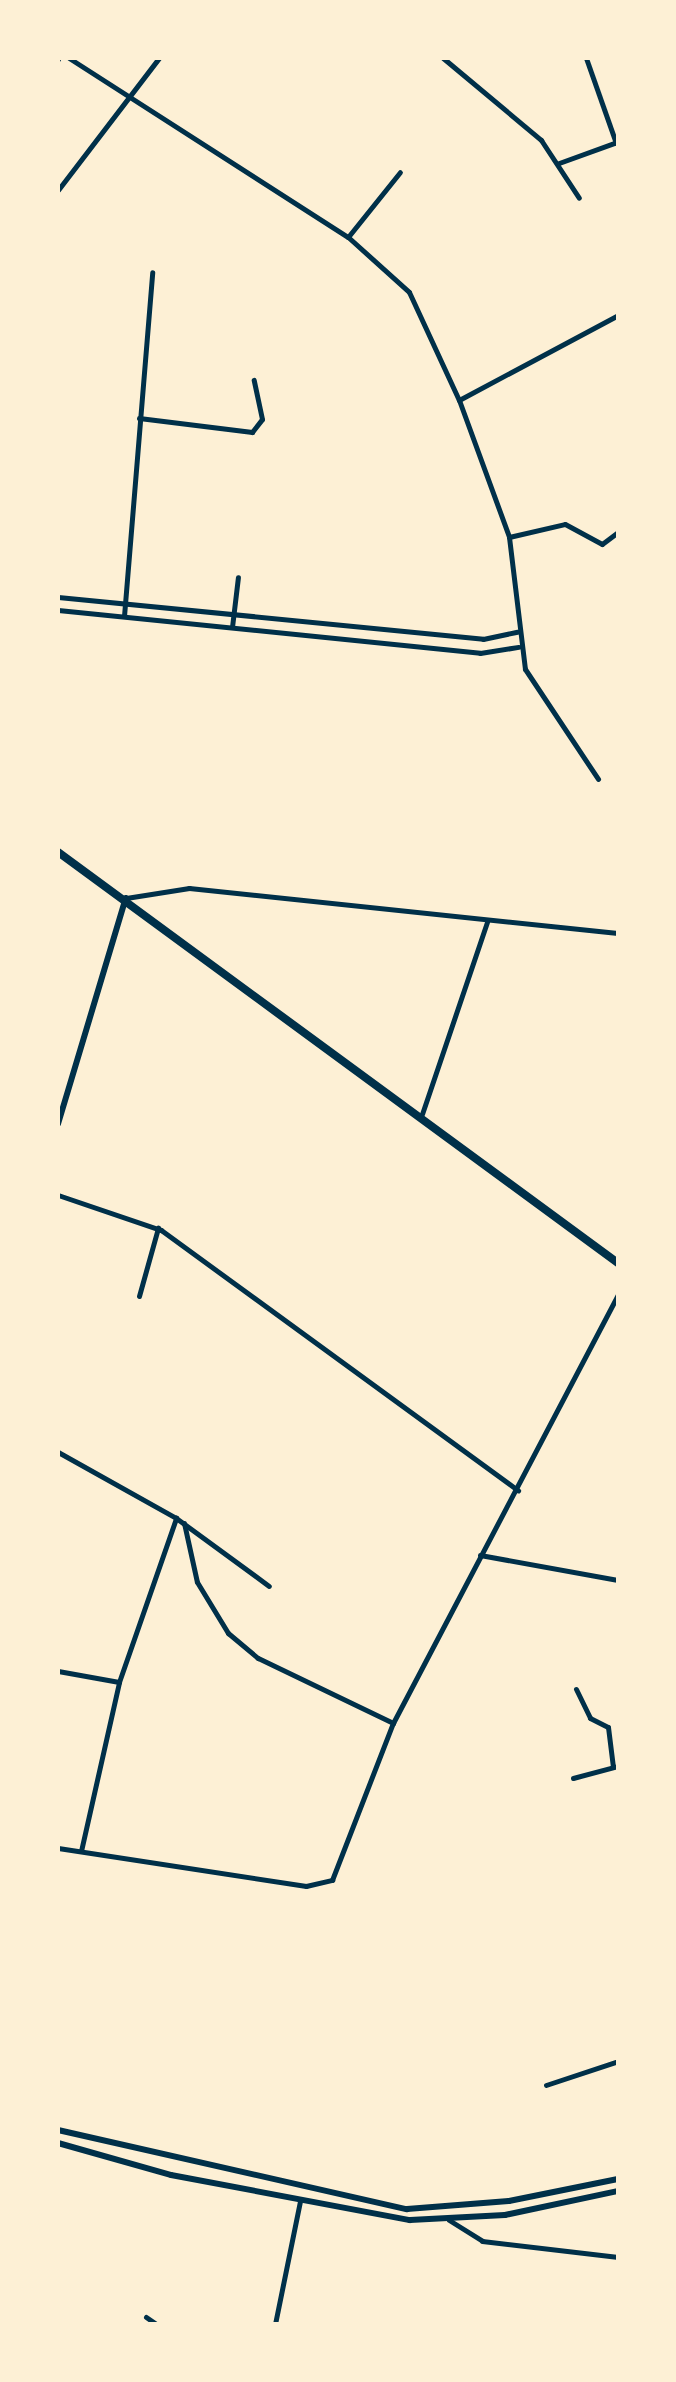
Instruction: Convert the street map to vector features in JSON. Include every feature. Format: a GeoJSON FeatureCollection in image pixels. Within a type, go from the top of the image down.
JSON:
{"type":"FeatureCollection","features":[{"type":"Feature","properties":{"kind":"main road"},"geometry":{"type":"LineString","coordinates":[[58,852],[422,1114],[618,1263]]}},
{"type":"Feature","properties":{"kind":"street"},"geometry":{"type":"LineString","coordinates":[[69,58],[348,237],[409,292],[459,400],[509,537],[519,647],[565,737],[598,779]]}},
{"type":"Feature","properties":{"kind":"street"},"geometry":{"type":"LineString","coordinates":[[58,190],[159,58]]}},
{"type":"Feature","properties":{"kind":"street"},"geometry":{"type":"LineString","coordinates":[[443,58],[559,163],[579,198]]}},
{"type":"Feature","properties":{"kind":"street"},"geometry":{"type":"LineString","coordinates":[[559,163],[617,142],[586,58]]}},
{"type":"Feature","properties":{"kind":"street"},"geometry":{"type":"LineString","coordinates":[[348,237],[400,172]]}},
{"type":"Feature","properties":{"kind":"street"},"geometry":{"type":"LineString","coordinates":[[124,616],[152,272]]}},
{"type":"Feature","properties":{"kind":"street"},"geometry":{"type":"LineString","coordinates":[[459,400],[618,315]]}},
{"type":"Feature","properties":{"kind":"street"},"geometry":{"type":"LineString","coordinates":[[139,418],[252,432],[262,419],[254,380]]}},
{"type":"Feature","properties":{"kind":"street"},"geometry":{"type":"LineString","coordinates":[[509,537],[565,524],[602,544],[618,532]]}},
{"type":"Feature","properties":{"kind":"street"},"geometry":{"type":"LineString","coordinates":[[232,627],[238,577]]}},
{"type":"Feature","properties":{"kind":"street"},"geometry":{"type":"LineString","coordinates":[[58,597],[499,640],[518,631]]}},
{"type":"Feature","properties":{"kind":"street"},"geometry":{"type":"LineString","coordinates":[[58,610],[367,639],[480,653],[519,647]]}},
{"type":"Feature","properties":{"kind":"street"},"geometry":{"type":"LineString","coordinates":[[194,623],[196,611]]}},
{"type":"Feature","properties":{"kind":"street"},"geometry":{"type":"LineString","coordinates":[[367,639],[368,628]]}},
{"type":"Feature","properties":{"kind":"street"},"geometry":{"type":"LineString","coordinates":[[58,1124],[126,898],[189,888],[487,922],[618,933]]}},
{"type":"Feature","properties":{"kind":"street"},"geometry":{"type":"LineString","coordinates":[[422,1114],[487,922]]}},
{"type":"Feature","properties":{"kind":"street"},"geometry":{"type":"LineString","coordinates":[[58,1195],[158,1228],[518,1490]]}},
{"type":"Feature","properties":{"kind":"street"},"geometry":{"type":"LineString","coordinates":[[139,1296],[158,1228]]}},
{"type":"Feature","properties":{"kind":"street"},"geometry":{"type":"LineString","coordinates":[[58,1848],[326,1884],[337,1875],[365,1784],[393,1723],[480,1555],[518,1490],[618,1294]]}},
{"type":"Feature","properties":{"kind":"street"},"geometry":{"type":"LineString","coordinates":[[58,1452],[184,1523],[269,1586]]}},
{"type":"Feature","properties":{"kind":"street"},"geometry":{"type":"LineString","coordinates":[[81,1851],[119,1682],[176,1518]]}},
{"type":"Feature","properties":{"kind":"street"},"geometry":{"type":"LineString","coordinates":[[184,1523],[197,1582],[228,1633],[270,1664],[393,1723]]}},
{"type":"Feature","properties":{"kind":"street"},"geometry":{"type":"LineString","coordinates":[[480,1555],[618,1580]]}},
{"type":"Feature","properties":{"kind":"street"},"geometry":{"type":"LineString","coordinates":[[58,1671],[119,1682]]}},
{"type":"Feature","properties":{"kind":"street"},"geometry":{"type":"LineString","coordinates":[[573,1778],[616,1766],[608,1727],[590,1718],[576,1689]]}},
{"type":"Feature","properties":{"kind":"street"},"geometry":{"type":"LineString","coordinates":[[546,2085],[618,2061]]}},
{"type":"Feature","properties":{"kind":"street"},"geometry":{"type":"LineString","coordinates":[[58,2130],[407,2209],[509,2201],[618,2179]]}},
{"type":"Feature","properties":{"kind":"street"},"geometry":{"type":"LineString","coordinates":[[58,2143],[300,2201],[449,2220],[618,2191]]}},
{"type":"Feature","properties":{"kind":"street"},"geometry":{"type":"LineString","coordinates":[[275,2324],[300,2201]]}},
{"type":"Feature","properties":{"kind":"street"},"geometry":{"type":"LineString","coordinates":[[449,2220],[482,2241],[618,2257]]}},
{"type":"Feature","properties":{"kind":"street"},"geometry":{"type":"LineString","coordinates":[[146,2317],[156,2324]]}}]}
